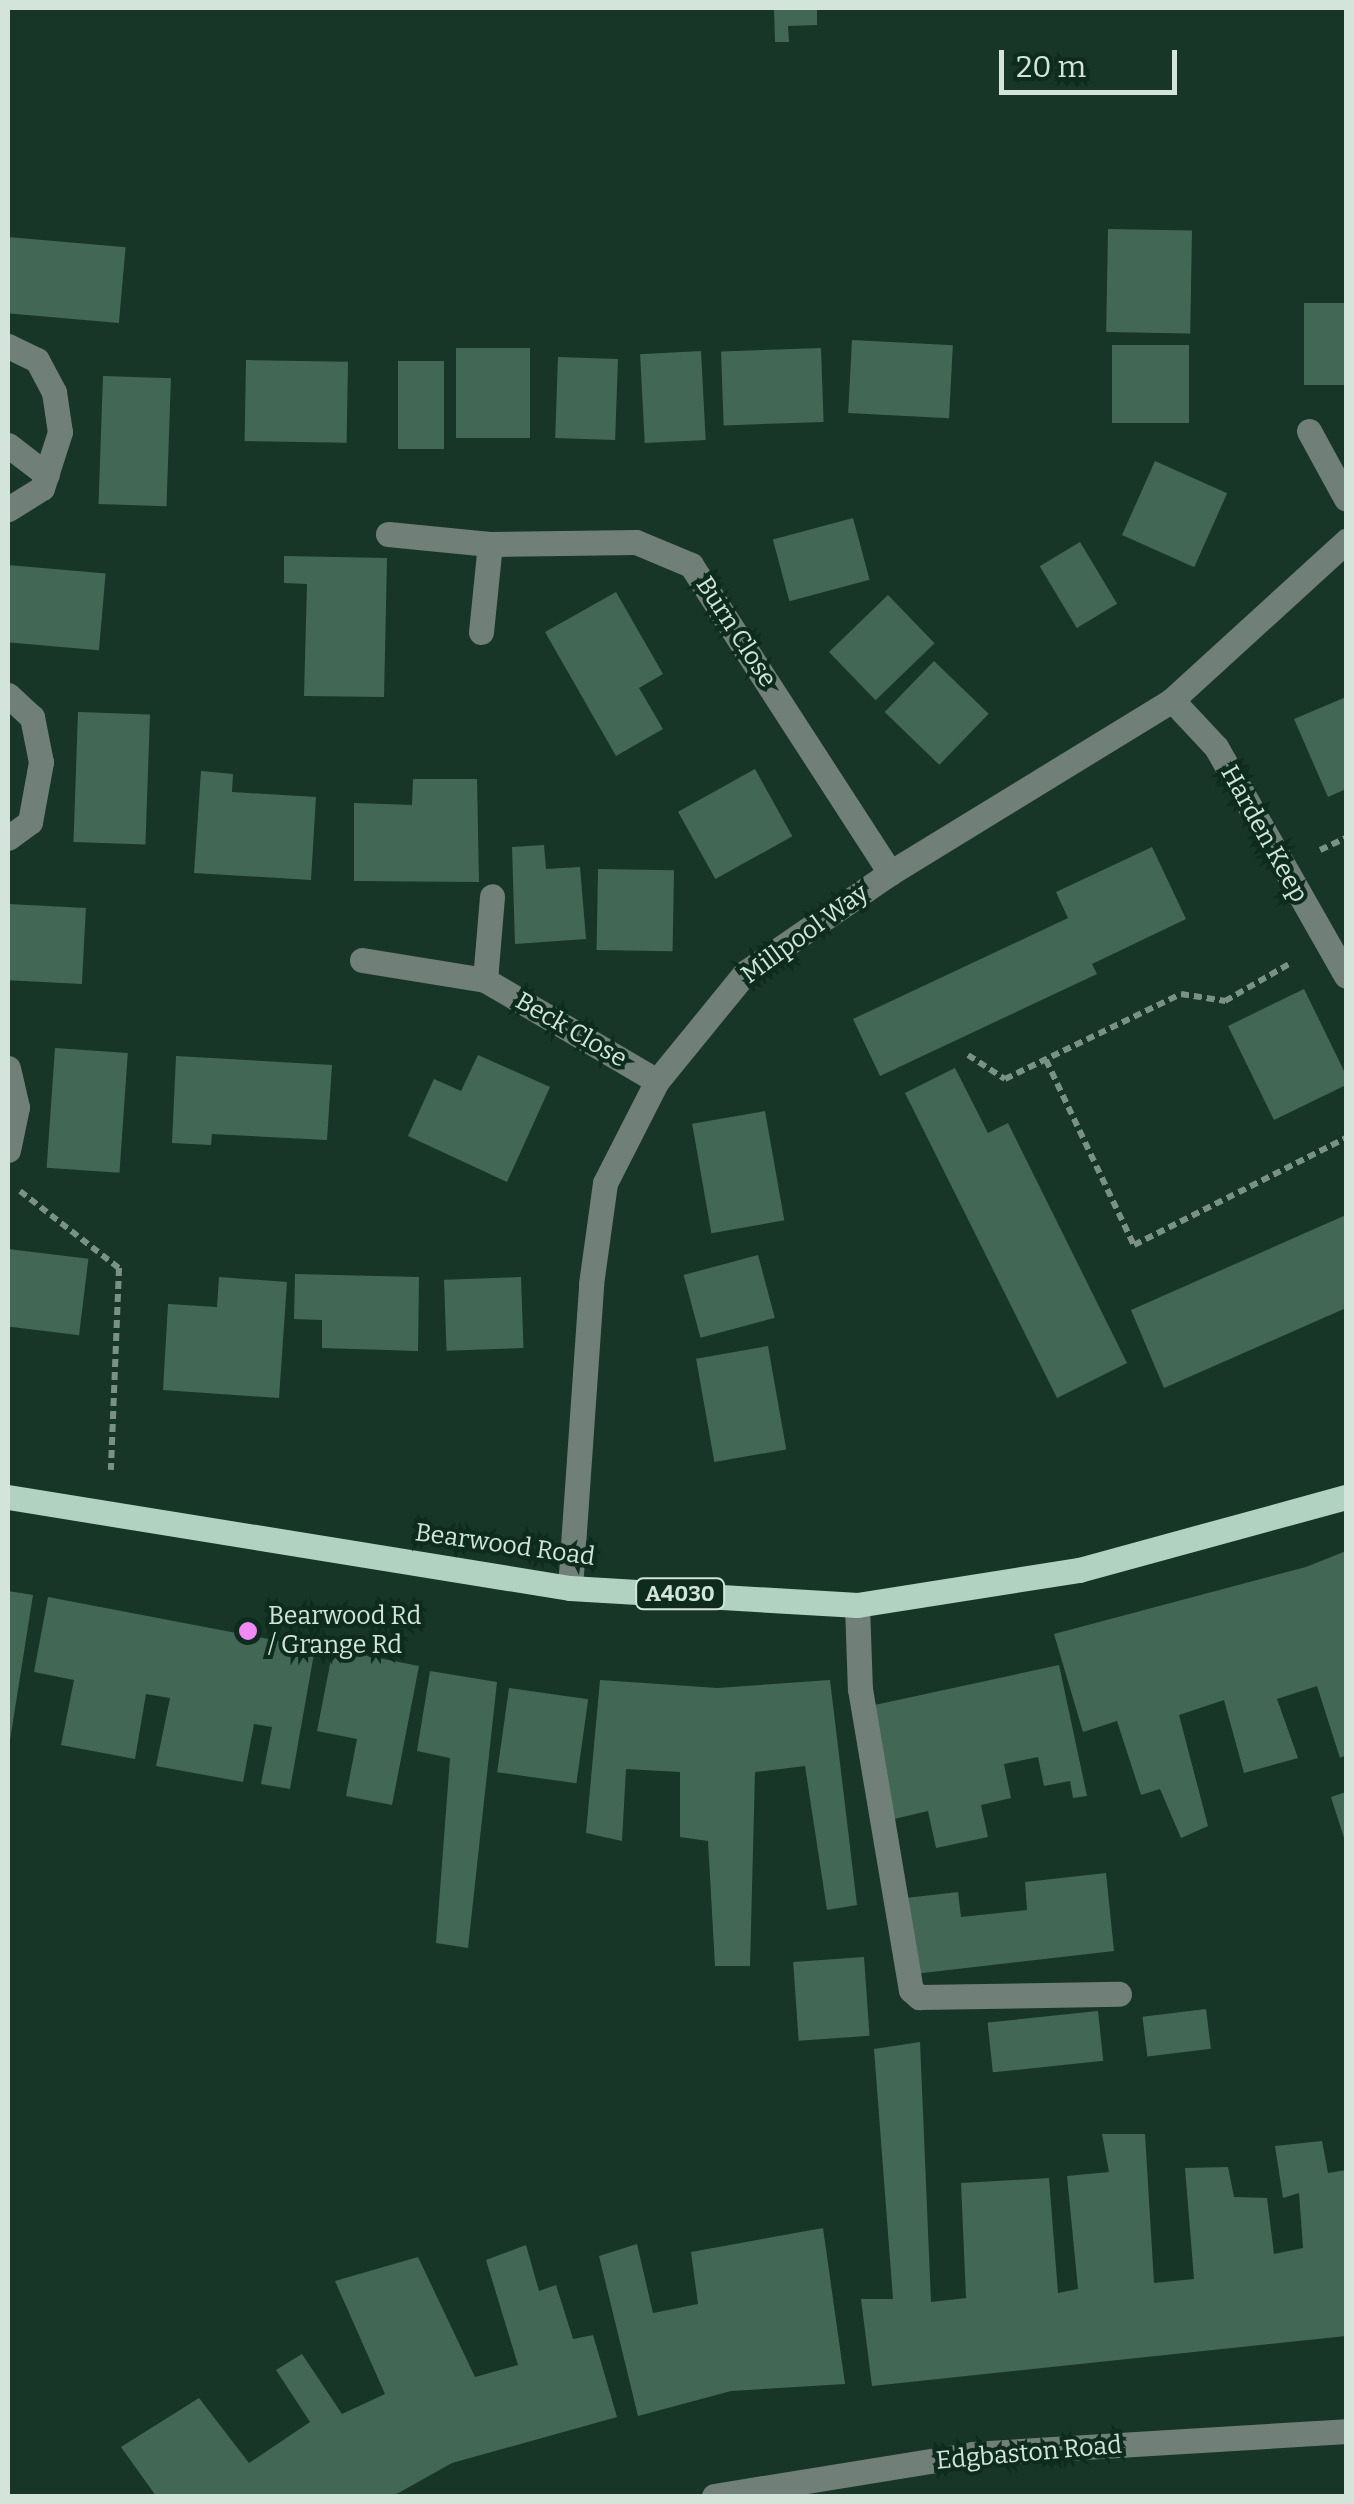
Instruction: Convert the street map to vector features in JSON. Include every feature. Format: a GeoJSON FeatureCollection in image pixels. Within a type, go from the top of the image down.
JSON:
{"type":"FeatureCollection","features":[{"type":"Feature","properties":{"kind":"main road","name":"Bearwood Road"},"geometry":{"type":"LineString","coordinates":[[8,1497],[570,1588],[858,1604],[1079,1570],[1346,1497]]}},
{"type":"Feature","properties":{"kind":"street"},"geometry":{"type":"LineString","coordinates":[[8,346],[37,360],[54,392],[60,432],[42,488],[14,509],[8,509]]}},
{"type":"Feature","properties":{"kind":"street"},"geometry":{"type":"LineString","coordinates":[[1309,430],[1346,499]]}},
{"type":"Feature","properties":{"kind":"street"},"geometry":{"type":"LineString","coordinates":[[8,445],[47,475]]}},
{"type":"Feature","properties":{"kind":"street","name":"Burn Close"},"geometry":{"type":"LineString","coordinates":[[388,534],[490,544],[636,542],[691,564],[890,872]]}},
{"type":"Feature","properties":{"kind":"street","name":"Millpool Way"},"geometry":{"type":"LineString","coordinates":[[570,1588],[591,1284],[605,1183],[657,1081],[746,972],[890,872],[1172,700],[1346,541]]}},
{"type":"Feature","properties":{"kind":"street"},"geometry":{"type":"LineString","coordinates":[[481,632],[490,544]]}},
{"type":"Feature","properties":{"kind":"street"},"geometry":{"type":"LineString","coordinates":[[8,696],[32,717],[41,762],[30,822],[8,838]]}},
{"type":"Feature","properties":{"kind":"street","name":"Harden Keep"},"geometry":{"type":"LineString","coordinates":[[1172,700],[1216,748],[1346,976]]}},
{"type":"Feature","properties":{"kind":"street"},"geometry":{"type":"LineString","coordinates":[[485,980],[492,896]]}},
{"type":"Feature","properties":{"kind":"street","name":"Beck Close"},"geometry":{"type":"LineString","coordinates":[[362,960],[485,980],[657,1081]]}},
{"type":"Feature","properties":{"kind":"street"},"geometry":{"type":"LineString","coordinates":[[8,1068],[17,1107],[8,1150]]}},
{"type":"Feature","properties":{"kind":"street"},"geometry":{"type":"LineString","coordinates":[[858,1604],[860,1690],[911,1990],[920,1997],[1119,1994]]}},
{"type":"Feature","properties":{"kind":"street","name":"Edgbaston Road"},"geometry":{"type":"LineString","coordinates":[[714,2496],[972,2454],[1346,2431]]}},
{"type":"Feature","properties":{"kind":"path"},"geometry":{"type":"LineString","coordinates":[[968,1055],[1005,1080],[1181,994],[1225,1001],[1326,943]]}},
{"type":"Feature","properties":{"kind":"path"},"geometry":{"type":"LineString","coordinates":[[1046,1060],[1134,1245],[1346,1138]]}},
{"type":"Feature","properties":{"kind":"path"},"geometry":{"type":"LineString","coordinates":[[8,1181],[119,1268],[109,1512]]}},
{"type":"Feature","properties":{"kind":"building"},"geometry":{"type":"Polygon","coordinates":[[[774,8],[817,8],[817,25],[788,26],[789,42],[775,42],[774,8]]]}},
{"type":"Feature","properties":{"kind":"building"},"geometry":{"type":"Polygon","coordinates":[[[1108,229],[1192,230],[1190,333],[1106,332],[1108,229]]]}},
{"type":"Feature","properties":{"kind":"building"},"geometry":{"type":"Polygon","coordinates":[[[8,237],[126,247],[119,323],[8,313],[8,237]]]}},
{"type":"Feature","properties":{"kind":"building"},"geometry":{"type":"Polygon","coordinates":[[[1304,303],[1346,303],[1346,385],[1304,385],[1304,303]]]}},
{"type":"Feature","properties":{"kind":"building"},"geometry":{"type":"Polygon","coordinates":[[[852,340],[953,345],[949,418],[848,413],[852,340]]]}},
{"type":"Feature","properties":{"kind":"building"},"geometry":{"type":"Polygon","coordinates":[[[1112,345],[1189,345],[1189,423],[1112,423],[1112,345]]]}},
{"type":"Feature","properties":{"kind":"building"},"geometry":{"type":"Polygon","coordinates":[[[456,348],[530,348],[530,438],[456,438],[456,348]]]}},
{"type":"Feature","properties":{"kind":"building"},"geometry":{"type":"Polygon","coordinates":[[[821,348],[824,422],[724,425],[721,351],[821,348]]]}},
{"type":"Feature","properties":{"kind":"building"},"geometry":{"type":"Polygon","coordinates":[[[701,351],[706,440],[645,443],[640,354],[701,351]]]}},
{"type":"Feature","properties":{"kind":"building"},"geometry":{"type":"Polygon","coordinates":[[[558,357],[618,359],[615,440],[555,438],[558,357]]]}},
{"type":"Feature","properties":{"kind":"building"},"geometry":{"type":"Polygon","coordinates":[[[246,360],[348,362],[347,443],[245,441],[246,360]]]}},
{"type":"Feature","properties":{"kind":"building"},"geometry":{"type":"Polygon","coordinates":[[[398,361],[444,361],[444,449],[398,449],[398,361]]]}},
{"type":"Feature","properties":{"kind":"building"},"geometry":{"type":"Polygon","coordinates":[[[103,376],[171,378],[166,506],[99,504],[103,376]]]}},
{"type":"Feature","properties":{"kind":"building"},"geometry":{"type":"Polygon","coordinates":[[[1155,461],[1227,493],[1194,567],[1122,535],[1155,461]]]}},
{"type":"Feature","properties":{"kind":"building"},"geometry":{"type":"Polygon","coordinates":[[[853,518],[870,580],[789,601],[773,539],[853,518]]]}},
{"type":"Feature","properties":{"kind":"building"},"geometry":{"type":"Polygon","coordinates":[[[1080,542],[1117,604],[1077,628],[1040,566],[1080,542]]]}},
{"type":"Feature","properties":{"kind":"building"},"geometry":{"type":"Polygon","coordinates":[[[284,556],[387,558],[384,697],[304,696],[307,584],[284,583],[284,556]]]}},
{"type":"Feature","properties":{"kind":"building"},"geometry":{"type":"Polygon","coordinates":[[[8,565],[106,574],[99,650],[8,642],[8,565]]]}},
{"type":"Feature","properties":{"kind":"building"},"geometry":{"type":"Polygon","coordinates":[[[616,592],[663,674],[639,688],[663,729],[616,756],[545,632],[616,592]]]}},
{"type":"Feature","properties":{"kind":"building"},"geometry":{"type":"Polygon","coordinates":[[[888,595],[935,643],[876,700],[829,652],[888,595]]]}},
{"type":"Feature","properties":{"kind":"building"},"geometry":{"type":"Polygon","coordinates":[[[934,661],[989,714],[939,765],[885,712],[934,661]]]}},
{"type":"Feature","properties":{"kind":"building"},"geometry":{"type":"Polygon","coordinates":[[[1346,697],[1346,789],[1328,797],[1294,719],[1346,697]]]}},
{"type":"Feature","properties":{"kind":"building"},"geometry":{"type":"Polygon","coordinates":[[[78,712],[150,715],[145,844],[73,842],[78,712]]]}},
{"type":"Feature","properties":{"kind":"building"},"geometry":{"type":"Polygon","coordinates":[[[755,769],[792,836],[715,879],[678,812],[755,769]]]}},
{"type":"Feature","properties":{"kind":"building"},"geometry":{"type":"Polygon","coordinates":[[[201,771],[233,774],[232,792],[316,797],[311,880],[194,873],[201,771]]]}},
{"type":"Feature","properties":{"kind":"building"},"geometry":{"type":"Polygon","coordinates":[[[413,779],[477,779],[479,882],[354,881],[354,803],[412,805],[413,779]]]}},
{"type":"Feature","properties":{"kind":"building"},"geometry":{"type":"Polygon","coordinates":[[[544,845],[546,869],[580,867],[586,939],[515,944],[512,847],[544,845]]]}},
{"type":"Feature","properties":{"kind":"building"},"geometry":{"type":"Polygon","coordinates":[[[1152,847],[1186,919],[1092,964],[1097,974],[880,1076],[853,1019],[1068,918],[1056,892],[1152,847]]]}},
{"type":"Feature","properties":{"kind":"building"},"geometry":{"type":"Polygon","coordinates":[[[598,869],[674,870],[673,951],[597,950],[598,869]]]}},
{"type":"Feature","properties":{"kind":"building"},"geometry":{"type":"Polygon","coordinates":[[[8,904],[86,908],[82,984],[8,980],[8,904]]]}},
{"type":"Feature","properties":{"kind":"building"},"geometry":{"type":"Polygon","coordinates":[[[1304,989],[1346,1075],[1346,1085],[1274,1120],[1228,1026],[1304,989]]]}},
{"type":"Feature","properties":{"kind":"building"},"geometry":{"type":"Polygon","coordinates":[[[55,1048],[128,1053],[119,1173],[47,1168],[55,1048]]]}},
{"type":"Feature","properties":{"kind":"building"},"geometry":{"type":"Polygon","coordinates":[[[478,1055],[550,1087],[507,1182],[408,1136],[434,1079],[461,1091],[478,1055]]]}},
{"type":"Feature","properties":{"kind":"building"},"geometry":{"type":"Polygon","coordinates":[[[176,1056],[332,1065],[327,1140],[212,1134],[211,1145],[172,1143],[176,1056]]]}},
{"type":"Feature","properties":{"kind":"building"},"geometry":{"type":"Polygon","coordinates":[[[955,1068],[988,1133],[1008,1123],[1127,1363],[1057,1398],[905,1093],[955,1068]]]}},
{"type":"Feature","properties":{"kind":"building"},"geometry":{"type":"Polygon","coordinates":[[[765,1111],[784,1220],[711,1233],[692,1124],[765,1111]]]}},
{"type":"Feature","properties":{"kind":"building"},"geometry":{"type":"Polygon","coordinates":[[[1346,1215],[1346,1308],[1164,1388],[1131,1310],[1346,1215]]]}},
{"type":"Feature","properties":{"kind":"building"},"geometry":{"type":"Polygon","coordinates":[[[8,1249],[88,1259],[79,1335],[8,1327],[8,1249]]]}},
{"type":"Feature","properties":{"kind":"building"},"geometry":{"type":"Polygon","coordinates":[[[758,1255],[775,1318],[700,1338],[684,1275],[758,1255]]]}},
{"type":"Feature","properties":{"kind":"building"},"geometry":{"type":"Polygon","coordinates":[[[295,1274],[419,1277],[418,1351],[322,1348],[322,1320],[294,1319],[295,1274]]]}},
{"type":"Feature","properties":{"kind":"building"},"geometry":{"type":"Polygon","coordinates":[[[219,1277],[287,1282],[279,1398],[163,1390],[168,1304],[217,1307],[219,1277]]]}},
{"type":"Feature","properties":{"kind":"building"},"geometry":{"type":"Polygon","coordinates":[[[521,1277],[523,1348],[447,1351],[444,1280],[521,1277]]]}},
{"type":"Feature","properties":{"kind":"building"},"geometry":{"type":"Polygon","coordinates":[[[768,1346],[786,1449],[714,1462],[696,1359],[768,1346]]]}},
{"type":"Feature","properties":{"kind":"building"},"geometry":{"type":"Polygon","coordinates":[[[1346,1551],[1346,1755],[1340,1758],[1317,1686],[1277,1699],[1298,1758],[1244,1773],[1224,1700],[1179,1715],[1208,1826],[1181,1838],[1160,1789],[1141,1795],[1117,1721],[1083,1732],[1054,1634],[1306,1567],[1346,1551]]]}},
{"type":"Feature","properties":{"kind":"building"},"geometry":{"type":"Polygon","coordinates":[[[8,1591],[33,1595],[10,1740],[8,1740],[8,1591]]]}},
{"type":"Feature","properties":{"kind":"building"},"geometry":{"type":"Polygon","coordinates":[[[48,1597],[315,1648],[290,1789],[261,1784],[272,1727],[254,1724],[243,1782],[156,1766],[170,1698],[146,1694],[135,1759],[61,1745],[74,1680],[34,1672],[48,1597]]]}},
{"type":"Feature","properties":{"kind":"building"},"geometry":{"type":"Polygon","coordinates":[[[333,1649],[419,1666],[392,1805],[346,1796],[357,1739],[317,1731],[333,1649]]]}},
{"type":"Feature","properties":{"kind":"building"},"geometry":{"type":"Polygon","coordinates":[[[1059,1665],[1087,1796],[1073,1798],[1070,1781],[1044,1786],[1038,1757],[1004,1764],[1011,1798],[981,1805],[988,1837],[936,1848],[928,1811],[894,1819],[870,1706],[1059,1665]]]}},
{"type":"Feature","properties":{"kind":"building"},"geometry":{"type":"Polygon","coordinates":[[[430,1671],[497,1682],[468,1948],[436,1943],[450,1758],[417,1751],[430,1671]]]}},
{"type":"Feature","properties":{"kind":"building"},"geometry":{"type":"Polygon","coordinates":[[[600,1680],[717,1688],[830,1680],[857,1905],[827,1910],[805,1766],[755,1772],[750,1966],[715,1966],[708,1841],[680,1837],[680,1772],[626,1769],[622,1841],[586,1833],[600,1680]]]}},
{"type":"Feature","properties":{"kind":"building"},"geometry":{"type":"Polygon","coordinates":[[[509,1688],[588,1699],[576,1783],[497,1772],[509,1688]]]}},
{"type":"Feature","properties":{"kind":"building"},"geometry":{"type":"Polygon","coordinates":[[[1346,1792],[1346,1844],[1331,1797],[1346,1792]]]}},
{"type":"Feature","properties":{"kind":"building"},"geometry":{"type":"Polygon","coordinates":[[[1106,1873],[1114,1951],[914,1974],[906,1898],[958,1892],[961,1917],[1027,1910],[1025,1882],[1106,1873]]]}},
{"type":"Feature","properties":{"kind":"building"},"geometry":{"type":"Polygon","coordinates":[[[864,1957],[870,2036],[799,2041],[793,1962],[864,1957]]]}},
{"type":"Feature","properties":{"kind":"building"},"geometry":{"type":"Polygon","coordinates":[[[1206,2009],[1211,2049],[1147,2057],[1142,2017],[1206,2009]]]}},
{"type":"Feature","properties":{"kind":"building"},"geometry":{"type":"Polygon","coordinates":[[[1098,2011],[1103,2061],[993,2072],[988,2023],[1098,2011]]]}},
{"type":"Feature","properties":{"kind":"building"},"geometry":{"type":"Polygon","coordinates":[[[920,2042],[931,2302],[966,2298],[961,2183],[1049,2178],[1058,2293],[1078,2289],[1067,2176],[1109,2172],[1102,2134],[1145,2134],[1154,2283],[1194,2279],[1185,2168],[1228,2167],[1234,2197],[1267,2198],[1274,2254],[1303,2248],[1299,2193],[1283,2198],[1275,2146],[1322,2141],[1328,2173],[1346,2170],[1346,2336],[872,2386],[861,2299],[893,2299],[874,2049],[920,2042]]]}},
{"type":"Feature","properties":{"kind":"building"},"geometry":{"type":"Polygon","coordinates":[[[823,2228],[845,2384],[731,2391],[638,2416],[599,2256],[637,2244],[653,2313],[698,2304],[691,2252],[823,2228]]]}},
{"type":"Feature","properties":{"kind":"building"},"geometry":{"type":"Polygon","coordinates":[[[526,2245],[539,2291],[556,2285],[573,2339],[593,2335],[617,2417],[452,2463],[393,2496],[156,2496],[121,2447],[199,2398],[249,2463],[310,2422],[276,2370],[302,2354],[342,2414],[385,2394],[335,2281],[418,2257],[475,2377],[518,2365],[486,2260],[526,2245]]]}},
{"type":"Feature","properties":{"kind":"place","name":"Bearwood Rd / Grange Rd"},"geometry":{"type":"Point","coordinates":[248,1631]}}]}
